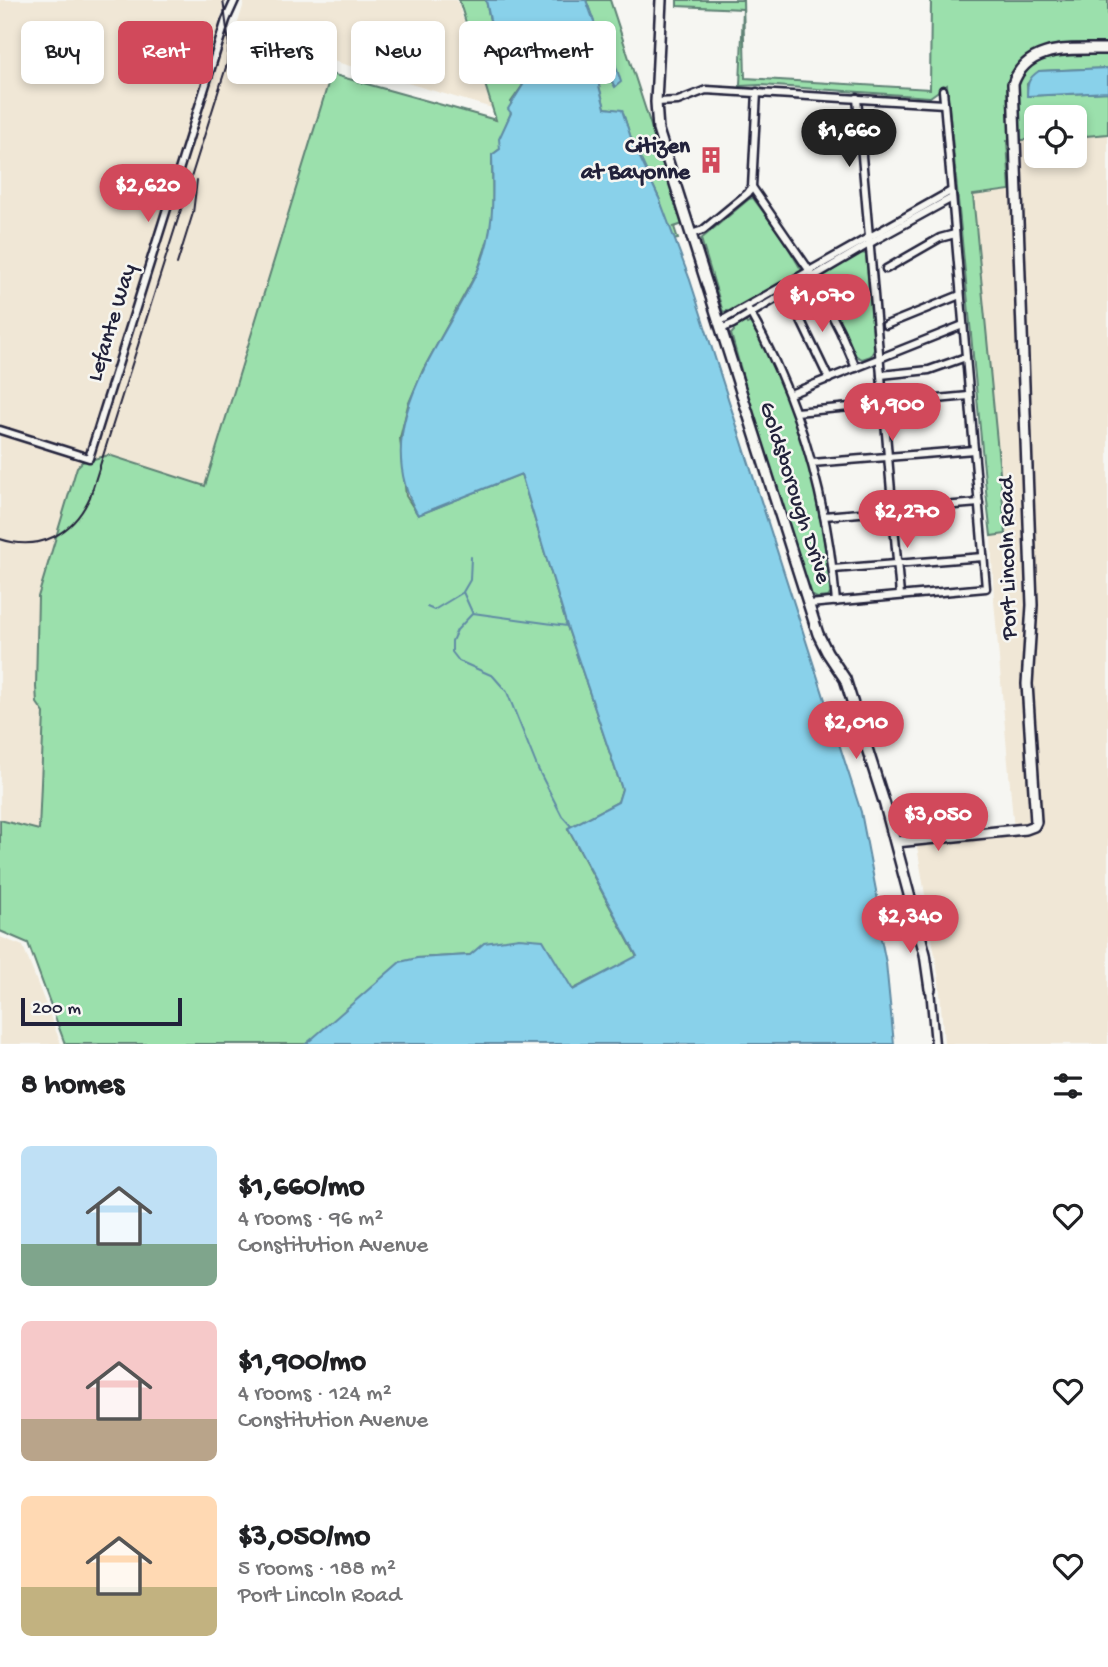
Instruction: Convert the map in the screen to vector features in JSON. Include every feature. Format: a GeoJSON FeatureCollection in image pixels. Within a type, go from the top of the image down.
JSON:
{"type":"FeatureCollection","features":[{"type":"Feature","properties":{"kind":"street","name":"Lefante Way"},"geometry":{"type":"LineString","coordinates":[[0,430],[89,458],[226,20],[235,0]]}},
{"type":"Feature","properties":{"kind":"street","name":"Goldsborough Drive"},"geometry":{"type":"LineString","coordinates":[[661,0],[656,102],[658,130],[822,643],[845,679],[896,842],[925,954],[930,989]]}},
{"type":"Feature","properties":{"kind":"street","name":"Port Lincoln Road"},"geometry":{"type":"LineString","coordinates":[[896,842],[1030,828],[1034,826],[1037,818],[1027,684],[1032,605],[1013,84],[1021,66],[1041,53],[1108,48]]}},
{"type":"Feature","properties":{"kind":"street"},"geometry":{"type":"LineString","coordinates":[[656,102],[678,101],[706,90],[944,104]]}},
{"type":"Feature","properties":{"kind":"street"},"geometry":{"type":"LineString","coordinates":[[809,604],[986,588],[943,90]]}},
{"type":"Feature","properties":{"kind":"street"},"geometry":{"type":"LineString","coordinates":[[691,234],[703,230],[752,187],[757,92]]}},
{"type":"Feature","properties":{"kind":"street"},"geometry":{"type":"LineString","coordinates":[[857,98],[900,595]]}},
{"type":"Feature","properties":{"kind":"street"},"geometry":{"type":"LineString","coordinates":[[752,187],[811,275],[856,368]]}},
{"type":"Feature","properties":{"kind":"street"},"geometry":{"type":"LineString","coordinates":[[720,325],[951,195]]}},
{"type":"Feature","properties":{"kind":"street"},"geometry":{"type":"LineString","coordinates":[[886,269],[940,238],[955,234]]}},
{"type":"Feature","properties":{"kind":"street"},"geometry":{"type":"LineString","coordinates":[[886,325],[960,295]]}},
{"type":"Feature","properties":{"kind":"street"},"geometry":{"type":"LineString","coordinates":[[790,300],[829,379]]}},
{"type":"Feature","properties":{"kind":"street"},"geometry":{"type":"LineString","coordinates":[[749,310],[790,394],[813,463],[833,569],[836,601]]}},
{"type":"Feature","properties":{"kind":"street"},"geometry":{"type":"LineString","coordinates":[[790,394],[963,325]]}},
{"type":"Feature","properties":{"kind":"street"},"geometry":{"type":"LineString","coordinates":[[881,375],[930,370],[966,358]]}},
{"type":"Feature","properties":{"kind":"street"},"geometry":{"type":"LineString","coordinates":[[796,412],[969,396]]}},
{"type":"Feature","properties":{"kind":"street"},"geometry":{"type":"LineString","coordinates":[[813,463],[974,450]]}},
{"type":"Feature","properties":{"kind":"street"},"geometry":{"type":"LineString","coordinates":[[824,516],[979,503]]}},
{"type":"Feature","properties":{"kind":"street"},"geometry":{"type":"LineString","coordinates":[[833,569],[983,557]]}},
{"type":"Feature","properties":{"kind":"street"},"geometry":{"type":"LineString","coordinates":[[930,989],[935,1044]]}},
{"type":"Feature","properties":{"kind":"shaded area"},"geometry":{"type":"Polygon","coordinates":[[[0,0],[226,0],[217,32],[227,35],[227,84],[329,84],[205,485],[109,455],[77,466],[38,598],[36,703],[44,714],[38,831],[0,819],[0,0]]]}},
{"type":"Feature","properties":{"kind":"shaded area"},"geometry":{"type":"Polygon","coordinates":[[[245,0],[457,0],[464,21],[459,21],[459,84],[484,84],[492,108],[411,84],[445,84],[445,21],[351,21],[351,66],[337,62],[337,21],[238,21],[245,0]]]}},
{"type":"Feature","properties":{"kind":"shaded area"},"geometry":{"type":"Polygon","coordinates":[[[1108,134],[1108,1044],[944,1044],[939,980],[916,840],[1014,831],[991,536],[1006,534],[973,194],[1007,141],[1024,140],[1024,168],[1087,168],[1087,136],[1108,134]]]}},
{"type":"Feature","properties":{"kind":"shaded area"},"geometry":{"type":"Polygon","coordinates":[[[0,937],[23,946],[61,1044],[0,1044],[0,937]]]}},
{"type":"Feature","properties":{"kind":"green space"},"geometry":{"type":"Polygon","coordinates":[[[459,0],[486,0],[490,21],[465,21],[459,0]]]}},
{"type":"Feature","properties":{"kind":"green space"},"geometry":{"type":"Polygon","coordinates":[[[586,0],[610,0],[683,224],[674,227],[678,239],[673,240],[659,198],[632,141],[622,111],[605,108],[599,84],[616,84],[616,21],[594,21],[586,0]]]}},
{"type":"Feature","properties":{"kind":"green space"},"geometry":{"type":"Polygon","coordinates":[[[677,0],[743,0],[745,78],[930,89],[931,0],[1108,0],[1108,68],[1039,71],[1027,84],[1028,96],[1108,92],[1108,134],[1087,136],[1087,105],[1024,105],[1024,140],[1007,141],[1010,190],[973,195],[1006,534],[991,536],[947,85],[930,97],[761,85],[740,86],[743,9],[677,6],[677,0]]]}},
{"type":"Feature","properties":{"kind":"green space"},"geometry":{"type":"Polygon","coordinates":[[[337,76],[351,80],[351,84],[367,84],[496,120],[485,84],[523,84],[511,102],[511,113],[500,139],[500,149],[492,155],[493,215],[478,270],[423,370],[408,405],[400,438],[406,496],[418,515],[521,474],[567,626],[622,789],[618,802],[568,829],[637,957],[572,990],[471,955],[417,958],[306,1044],[65,1044],[28,943],[0,931],[0,820],[39,830],[44,713],[37,703],[36,687],[38,597],[77,467],[82,462],[109,455],[205,486],[328,84],[337,84],[337,76]]]}},
{"type":"Feature","properties":{"kind":"green space"},"geometry":{"type":"Polygon","coordinates":[[[753,198],[782,237],[802,271],[729,314],[727,311],[723,312],[701,239],[753,198]]]}},
{"type":"Feature","properties":{"kind":"green space"},"geometry":{"type":"Polygon","coordinates":[[[861,253],[866,254],[875,348],[871,356],[862,359],[852,350],[819,281],[822,276],[861,253]]]}},
{"type":"Feature","properties":{"kind":"green space"},"geometry":{"type":"Polygon","coordinates":[[[745,321],[747,324],[751,322],[768,353],[786,392],[800,434],[821,524],[831,593],[828,597],[817,598],[811,595],[758,431],[731,334],[733,328],[745,321]]]}},
{"type":"Feature","properties":{"kind":"water"},"geometry":{"type":"Polygon","coordinates":[[[486,0],[586,0],[594,21],[490,21],[486,0]]]}},
{"type":"Feature","properties":{"kind":"water"},"geometry":{"type":"Polygon","coordinates":[[[616,66],[621,82],[615,87],[613,84],[616,84],[616,66]]]}},
{"type":"Feature","properties":{"kind":"water"},"geometry":{"type":"Polygon","coordinates":[[[1108,68],[1108,92],[1027,96],[1029,82],[1039,71],[1108,68]]]}},
{"type":"Feature","properties":{"kind":"water"},"geometry":{"type":"Polygon","coordinates":[[[599,84],[605,108],[622,110],[632,141],[659,198],[690,280],[861,812],[879,906],[879,929],[886,963],[894,1044],[306,1044],[400,962],[417,958],[470,955],[484,943],[519,938],[543,940],[573,990],[637,956],[568,828],[618,802],[622,789],[567,626],[521,474],[418,515],[404,482],[401,451],[405,419],[429,359],[484,256],[492,214],[492,155],[500,149],[499,139],[511,113],[508,109],[523,85],[599,84]]]}},
{"type":"Feature","properties":{"kind":"waterway"},"geometry":{"type":"LineString","coordinates":[[471,557],[470,580],[463,592],[472,612]]}},
{"type":"Feature","properties":{"kind":"waterway"},"geometry":{"type":"LineString","coordinates":[[427,607],[434,610],[462,593]]}},
{"type":"Feature","properties":{"kind":"waterway"},"geometry":{"type":"LineString","coordinates":[[567,626],[473,613],[457,630],[452,641],[452,652],[459,661],[493,676],[507,692],[538,769],[562,816],[571,826]]}},
{"type":"Feature","properties":{"kind":"railway"},"geometry":{"type":"LineString","coordinates":[[0,539],[29,543],[54,537],[74,521],[90,497],[227,64],[229,44],[223,0]]}},
{"type":"Feature","properties":{"kind":"railway"},"geometry":{"type":"LineString","coordinates":[[177,264],[193,213],[197,180]]}},
{"type":"Feature","properties":{"kind":"place","name":"Citizen at Bayonne"},"geometry":{"type":"Point","coordinates":[711,160]}}]}
